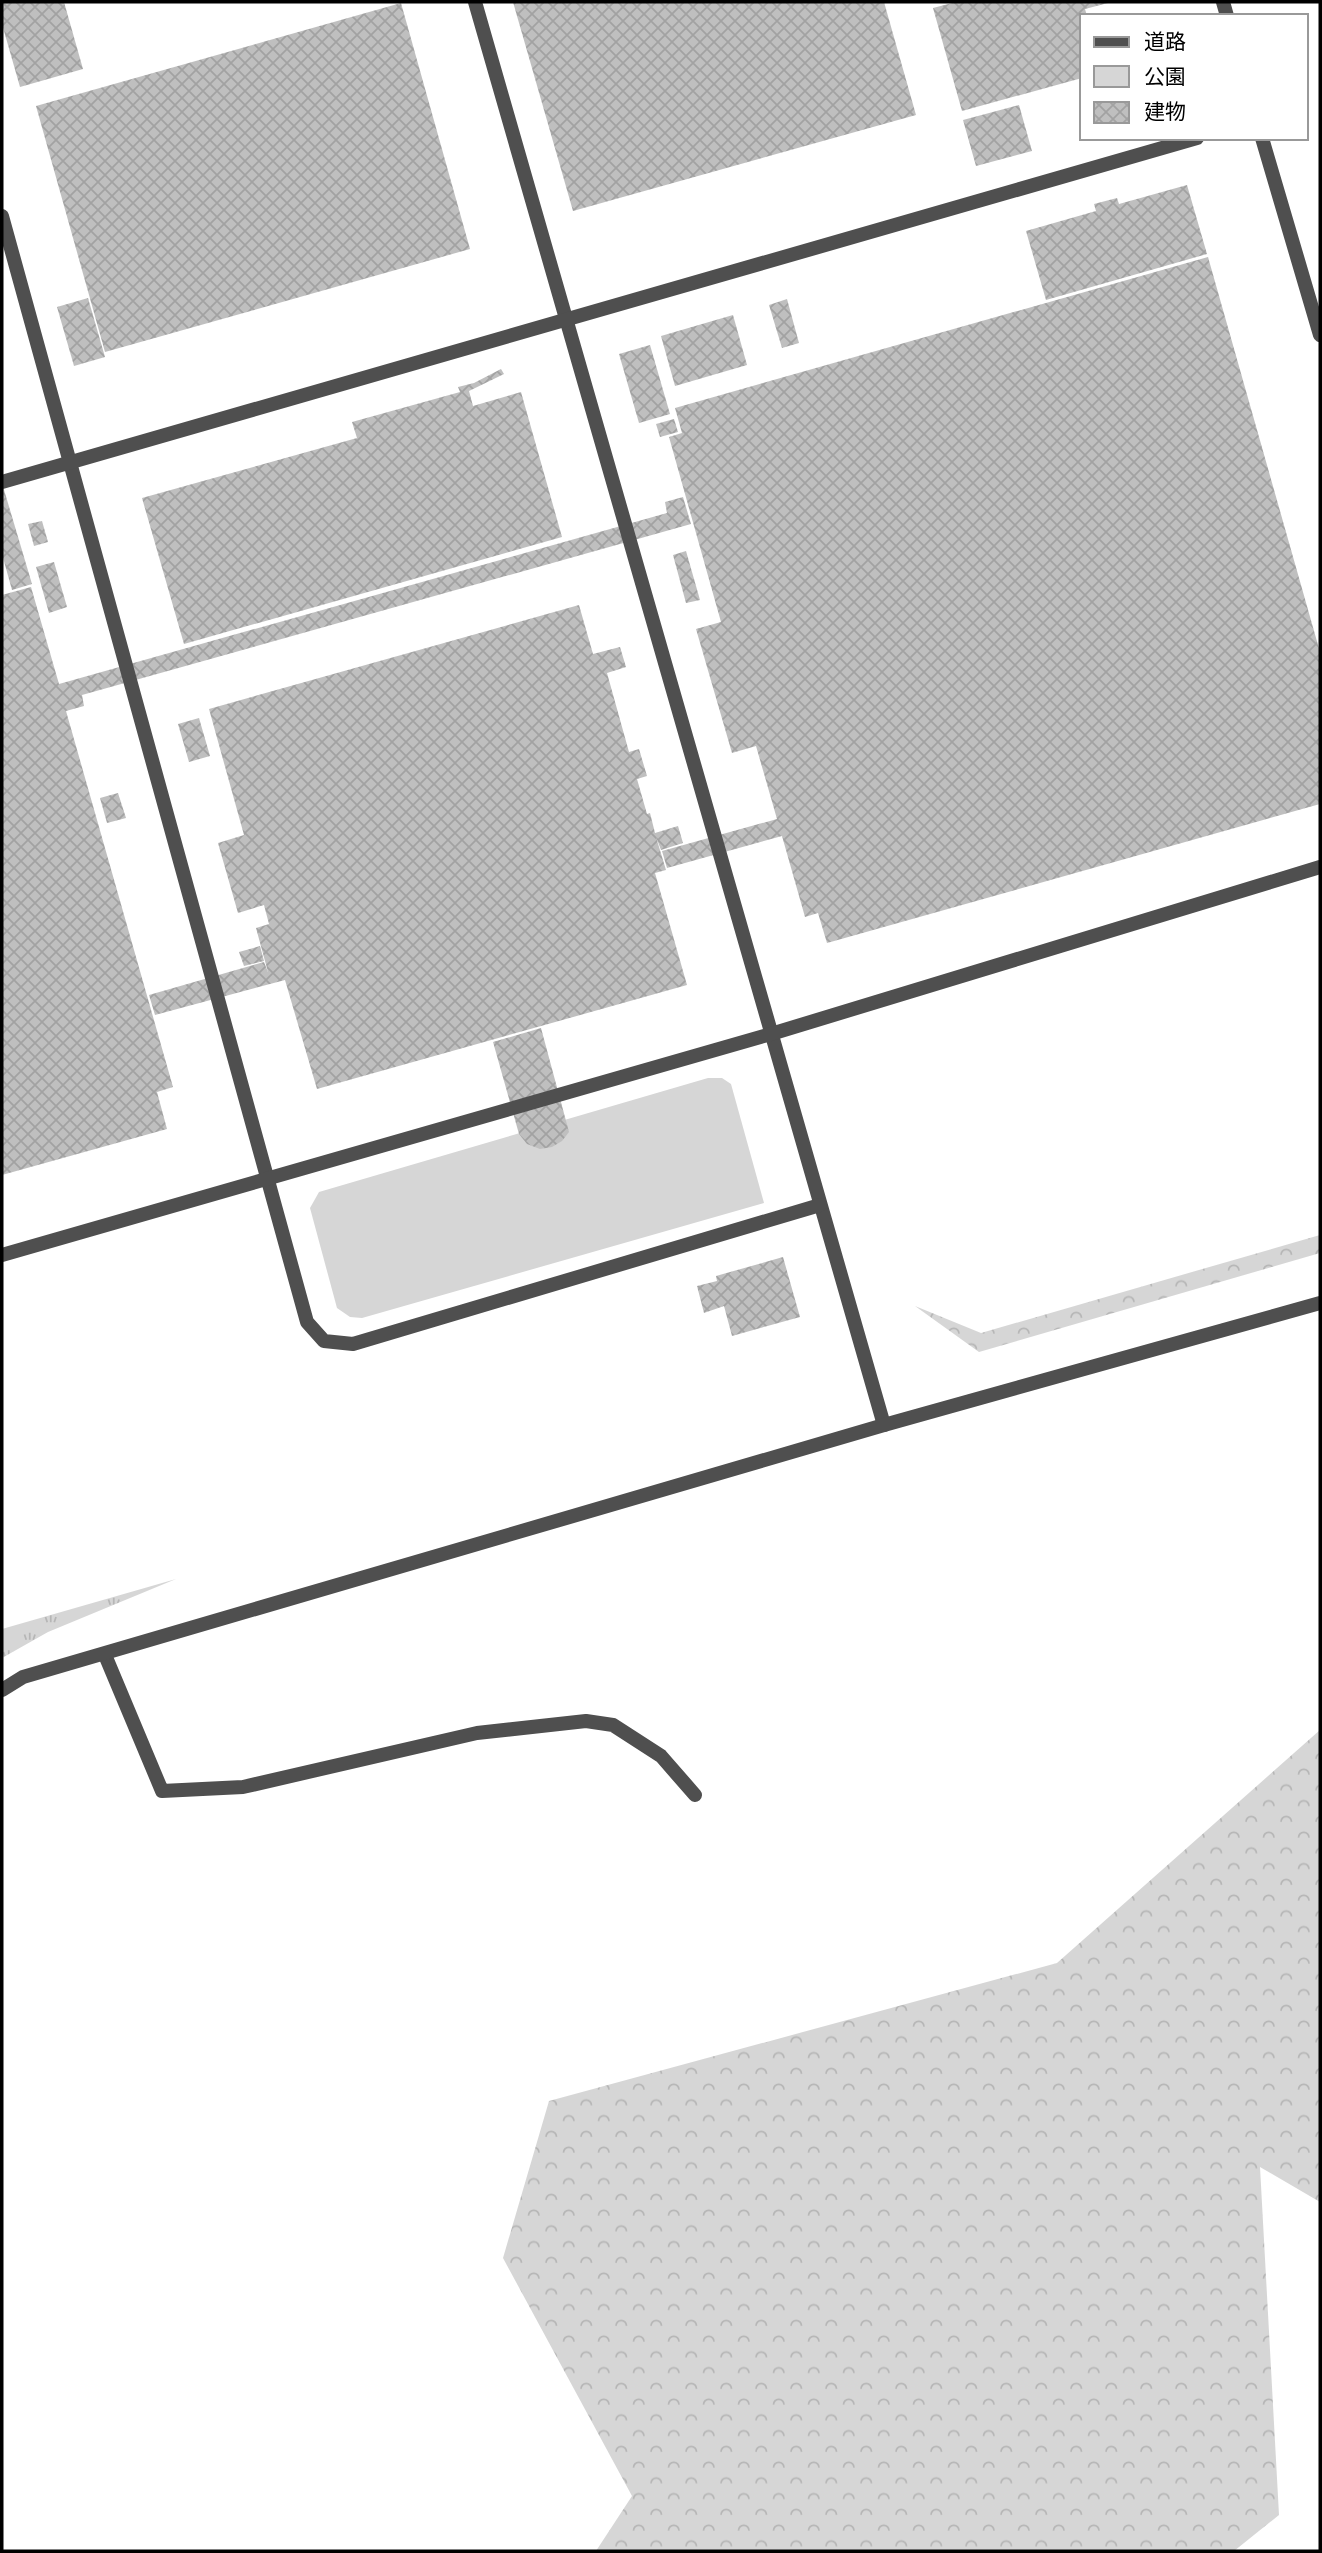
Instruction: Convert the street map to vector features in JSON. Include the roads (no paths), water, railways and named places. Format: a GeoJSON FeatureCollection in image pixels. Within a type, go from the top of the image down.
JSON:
{"type":"FeatureCollection","features":[{"type":"Feature","properties":{"kind":"street"},"geometry":{"type":"LineString","coordinates":[[475,2],[884,1425]]}},
{"type":"Feature","properties":{"kind":"street"},"geometry":{"type":"LineString","coordinates":[[2,482],[1190,140]]}},
{"type":"Feature","properties":{"kind":"street"},"geometry":{"type":"LineString","coordinates":[[1263,140],[1320,335]]}},
{"type":"Feature","properties":{"kind":"street"},"geometry":{"type":"LineString","coordinates":[[2,216],[307,1322],[324,1341],[353,1344],[820,1205]]}},
{"type":"Feature","properties":{"kind":"street"},"geometry":{"type":"LineString","coordinates":[[2,1255],[771,1034],[1320,867]]}},
{"type":"Feature","properties":{"kind":"street"},"geometry":{"type":"LineString","coordinates":[[2,1690],[23,1677],[884,1425],[1320,1303]]}},
{"type":"Feature","properties":{"kind":"street"},"geometry":{"type":"LineString","coordinates":[[105,1654],[162,1791],[243,1787],[477,1733],[586,1721],[613,1725],[661,1756],[695,1795]]}}]}
